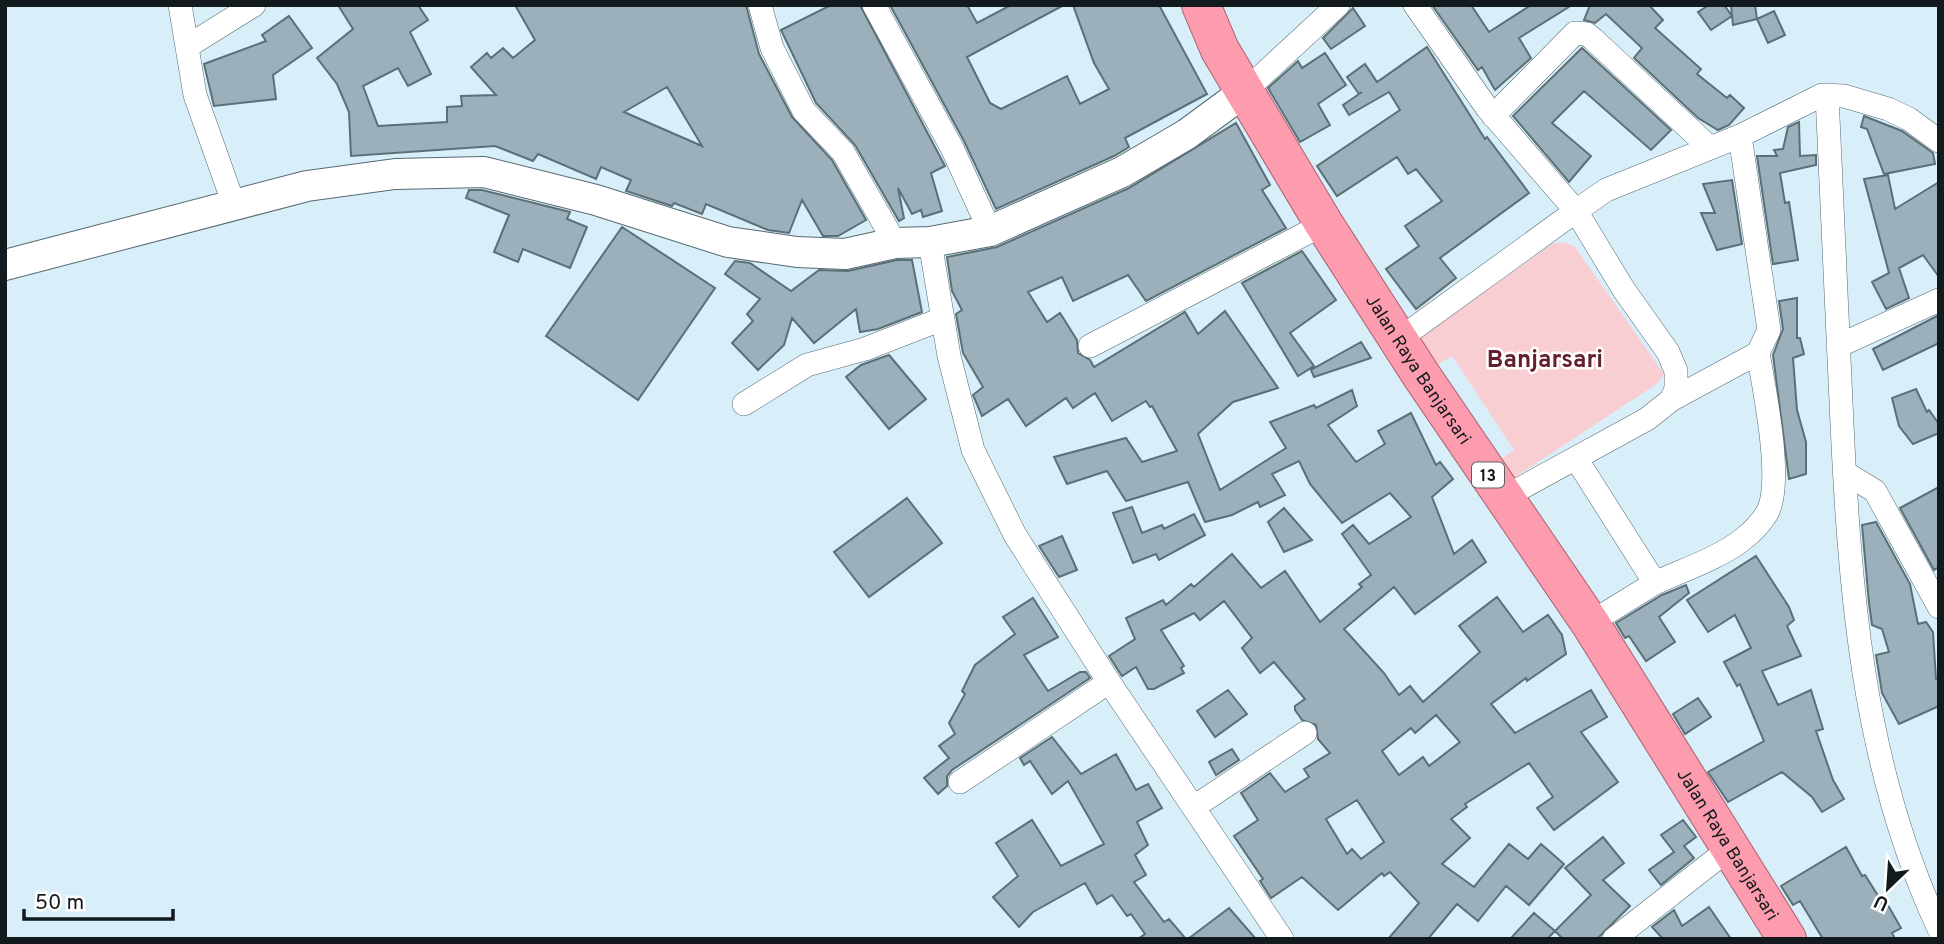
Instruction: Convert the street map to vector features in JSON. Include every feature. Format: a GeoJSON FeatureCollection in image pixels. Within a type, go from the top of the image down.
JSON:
{"type":"FeatureCollection","features":[{"type":"Feature","properties":{"kind":"highway","name":"Jalan Raya Banjarsari"},"geometry":{"type":"LineString","coordinates":[[1200,5],[1220,50],[1324,224],[1503,498],[1590,623],[1787,939]]}},
{"type":"Feature","properties":{"kind":"street"},"geometry":{"type":"LineString","coordinates":[[180,5],[195,95],[234,205]]}},
{"type":"Feature","properties":{"kind":"street"},"geometry":{"type":"LineString","coordinates":[[188,46],[254,5]]}},
{"type":"Feature","properties":{"kind":"street"},"geometry":{"type":"LineString","coordinates":[[760,5],[772,48],[804,111],[843,152],[895,243]]}},
{"type":"Feature","properties":{"kind":"street"},"geometry":{"type":"LineString","coordinates":[[874,5],[952,148],[990,231]]}},
{"type":"Feature","properties":{"kind":"street"},"geometry":{"type":"LineString","coordinates":[[5,265],[307,186],[395,174],[484,172],[596,200],[727,242],[797,252],[845,254],[895,243],[930,242],[990,231],[1122,172],[1187,134],[1244,92],[1338,5]]}},
{"type":"Feature","properties":{"kind":"street"},"geometry":{"type":"LineString","coordinates":[[1415,5],[1493,116],[1576,211],[1624,290],[1668,352],[1676,371],[1676,389],[1671,400]]}},
{"type":"Feature","properties":{"kind":"street"},"geometry":{"type":"LineString","coordinates":[[1493,116],[1575,33],[1580,32],[1593,38],[1709,147]]}},
{"type":"Feature","properties":{"kind":"street"},"geometry":{"type":"LineString","coordinates":[[1827,95],[1844,472],[1856,621],[1873,735],[1918,886],[1939,929]]}},
{"type":"Feature","properties":{"kind":"street"},"geometry":{"type":"LineString","coordinates":[[1398,340],[1605,190],[1741,136],[1827,95],[1868,102],[1888,109],[1909,119],[1939,141]]}},
{"type":"Feature","properties":{"kind":"street"},"geometry":{"type":"LineString","coordinates":[[1590,623],[1655,583],[1728,549],[1754,529],[1768,511],[1772,464],[1769,418],[1758,353],[1769,330],[1741,136]]}},
{"type":"Feature","properties":{"kind":"street"},"geometry":{"type":"LineString","coordinates":[[1090,346],[1324,224]]}},
{"type":"Feature","properties":{"kind":"street"},"geometry":{"type":"LineString","coordinates":[[930,242],[942,318],[973,450],[1015,535],[1109,682],[1282,939]]}},
{"type":"Feature","properties":{"kind":"street"},"geometry":{"type":"LineString","coordinates":[[1838,346],[1939,300]]}},
{"type":"Feature","properties":{"kind":"street"},"geometry":{"type":"LineString","coordinates":[[744,404],[807,365],[865,349],[942,318]]}},
{"type":"Feature","properties":{"kind":"street"},"geometry":{"type":"LineString","coordinates":[[1503,498],[1577,460],[1647,419],[1671,400],[1758,353]]}},
{"type":"Feature","properties":{"kind":"street"},"geometry":{"type":"LineString","coordinates":[[1577,460],[1655,583]]}},
{"type":"Feature","properties":{"kind":"street"},"geometry":{"type":"LineString","coordinates":[[1844,472],[1875,491],[1939,607]]}},
{"type":"Feature","properties":{"kind":"street"},"geometry":{"type":"LineString","coordinates":[[960,782],[1109,682]]}},
{"type":"Feature","properties":{"kind":"street"},"geometry":{"type":"LineString","coordinates":[[1194,807],[1305,733]]}},
{"type":"Feature","properties":{"kind":"street"},"geometry":{"type":"LineString","coordinates":[[1614,939],[1729,849]]}},
{"type":"Feature","properties":{"kind":"shaded area"},"geometry":{"type":"Polygon","coordinates":[[[1564,242],[1575,247],[1664,374],[1658,383],[1511,480],[1498,461],[1514,450],[1452,356],[1434,367],[1416,341],[1552,244],[1564,242]]]}},
{"type":"Feature","properties":{"kind":"building"},"geometry":{"type":"Polygon","coordinates":[[[338,5],[418,5],[428,20],[410,32],[431,74],[408,86],[398,68],[363,86],[378,126],[447,122],[447,107],[462,106],[461,96],[496,95],[471,67],[487,53],[491,58],[503,48],[513,58],[535,40],[515,5],[746,5],[759,54],[792,117],[832,160],[866,220],[838,236],[823,236],[802,200],[789,233],[768,230],[706,204],[702,214],[674,203],[672,206],[626,191],[631,180],[601,167],[596,179],[538,154],[533,161],[495,146],[351,156],[349,112],[337,84],[317,58],[353,29],[338,5]],[[667,87],[624,112],[702,146],[667,87]]]}},
{"type":"Feature","properties":{"kind":"building"},"geometry":{"type":"Polygon","coordinates":[[[831,5],[860,5],[945,166],[931,173],[942,211],[923,217],[921,210],[912,214],[898,188],[904,218],[899,221],[855,145],[816,103],[781,30],[831,5]]]}},
{"type":"Feature","properties":{"kind":"building"},"geometry":{"type":"Polygon","coordinates":[[[890,5],[967,5],[977,23],[1011,5],[1064,5],[967,57],[990,103],[1001,109],[1067,76],[1080,104],[1109,89],[1094,63],[1073,5],[1159,5],[1207,94],[1125,138],[1129,147],[1114,156],[996,209],[964,141],[890,5]]]}},
{"type":"Feature","properties":{"kind":"building"},"geometry":{"type":"Polygon","coordinates":[[[1432,5],[1471,5],[1489,32],[1531,5],[1572,5],[1519,38],[1531,58],[1495,90],[1482,67],[1478,70],[1432,5]]]}},
{"type":"Feature","properties":{"kind":"building"},"geometry":{"type":"Polygon","coordinates":[[[1590,5],[1649,5],[1663,20],[1655,28],[1701,69],[1697,74],[1727,98],[1730,95],[1744,108],[1729,125],[1718,130],[1698,118],[1634,58],[1642,48],[1606,14],[1595,23],[1584,20],[1590,5]]]}},
{"type":"Feature","properties":{"kind":"building"},"geometry":{"type":"Polygon","coordinates":[[[1709,5],[1724,5],[1732,16],[1711,30],[1698,12],[1709,5]]]}},
{"type":"Feature","properties":{"kind":"building"},"geometry":{"type":"Polygon","coordinates":[[[1731,5],[1755,5],[1757,19],[1733,25],[1731,5]]]}},
{"type":"Feature","properties":{"kind":"building"},"geometry":{"type":"Polygon","coordinates":[[[1353,8],[1365,26],[1331,49],[1323,38],[1353,8]]]}},
{"type":"Feature","properties":{"kind":"building"},"geometry":{"type":"Polygon","coordinates":[[[1774,11],[1785,35],[1768,43],[1757,19],[1774,11]]]}},
{"type":"Feature","properties":{"kind":"building"},"geometry":{"type":"Polygon","coordinates":[[[289,16],[312,48],[273,75],[276,99],[214,106],[204,64],[266,41],[262,35],[289,16]]]}},
{"type":"Feature","properties":{"kind":"building"},"geometry":{"type":"Polygon","coordinates":[[[1427,47],[1485,139],[1487,137],[1529,193],[1440,258],[1456,278],[1416,309],[1386,269],[1419,246],[1405,226],[1442,201],[1416,169],[1408,174],[1397,157],[1337,196],[1317,166],[1400,110],[1389,92],[1349,115],[1343,105],[1362,92],[1359,94],[1347,77],[1365,64],[1377,82],[1427,47]]]}},
{"type":"Feature","properties":{"kind":"building"},"geometry":{"type":"Polygon","coordinates":[[[1582,48],[1671,130],[1651,150],[1584,91],[1552,123],[1591,156],[1569,182],[1513,116],[1582,48]]]}},
{"type":"Feature","properties":{"kind":"building"},"geometry":{"type":"Polygon","coordinates":[[[1325,53],[1346,85],[1318,104],[1330,125],[1300,142],[1268,88],[1298,61],[1302,68],[1325,53]]]}},
{"type":"Feature","properties":{"kind":"building"},"geometry":{"type":"Polygon","coordinates":[[[1864,116],[1902,131],[1933,153],[1935,164],[1884,174],[1867,129],[1861,127],[1864,116]]]}},
{"type":"Feature","properties":{"kind":"building"},"geometry":{"type":"Polygon","coordinates":[[[1799,122],[1800,156],[1816,155],[1816,165],[1780,173],[1785,203],[1789,202],[1798,260],[1773,264],[1757,156],[1777,156],[1774,150],[1783,149],[1788,127],[1799,122]]]}},
{"type":"Feature","properties":{"kind":"building"},"geometry":{"type":"Polygon","coordinates":[[[1236,123],[1270,185],[1262,190],[1286,228],[1146,301],[1128,275],[1073,301],[1062,277],[1028,292],[1047,322],[1060,313],[1077,340],[1078,353],[1090,360],[1094,367],[1185,312],[1198,334],[1225,311],[1278,388],[1233,402],[1198,434],[1220,490],[1286,448],[1270,422],[1314,405],[1316,408],[1352,390],[1357,406],[1328,425],[1356,462],[1385,444],[1378,431],[1411,413],[1436,465],[1440,462],[1453,479],[1432,497],[1454,554],[1472,540],[1486,562],[1415,614],[1394,587],[1344,629],[1384,673],[1399,695],[1410,686],[1423,702],[1480,652],[1459,626],[1497,597],[1523,632],[1548,615],[1562,635],[1566,654],[1527,681],[1526,678],[1491,704],[1515,733],[1591,690],[1607,717],[1581,732],[1618,782],[1554,830],[1537,808],[1553,797],[1529,763],[1465,804],[1467,807],[1451,819],[1470,838],[1442,864],[1474,887],[1509,844],[1528,859],[1541,844],[1564,864],[1529,905],[1506,886],[1478,921],[1457,904],[1428,939],[1388,939],[1419,903],[1390,872],[1384,876],[1382,873],[1338,910],[1302,877],[1271,898],[1260,881],[1263,879],[1234,836],[1258,820],[1241,793],[1270,773],[1285,792],[1309,777],[1304,769],[1330,753],[1318,739],[1316,725],[1302,720],[1295,710],[1295,706],[1305,699],[1274,662],[1260,673],[1242,648],[1252,638],[1224,601],[1200,620],[1194,613],[1161,630],[1184,666],[1181,668],[1184,673],[1154,689],[1148,689],[1136,667],[1122,676],[1109,656],[1135,639],[1126,618],[1163,600],[1166,605],[1191,584],[1194,587],[1232,554],[1261,588],[1285,571],[1320,622],[1362,587],[1359,584],[1371,575],[1342,534],[1353,525],[1369,544],[1411,517],[1390,493],[1342,523],[1310,484],[1299,461],[1272,474],[1285,495],[1260,507],[1258,502],[1232,515],[1205,522],[1188,482],[1126,501],[1107,471],[1067,484],[1054,457],[1126,438],[1142,462],[1177,451],[1152,406],[1146,401],[1112,421],[1095,393],[1073,408],[1066,398],[1026,426],[1008,399],[982,416],[973,395],[983,387],[963,353],[956,314],[962,310],[952,291],[947,257],[997,247],[1129,188],[1236,123]],[[1436,715],[1415,733],[1411,728],[1382,751],[1399,775],[1423,757],[1429,766],[1460,742],[1436,715]],[[1357,800],[1326,819],[1347,854],[1352,849],[1361,859],[1384,842],[1357,800]]]}},
{"type":"Feature","properties":{"kind":"building"},"geometry":{"type":"Polygon","coordinates":[[[1888,175],[1895,209],[1939,182],[1939,277],[1923,255],[1899,268],[1909,298],[1886,309],[1872,282],[1889,273],[1864,179],[1888,175]]]}},
{"type":"Feature","properties":{"kind":"building"},"geometry":{"type":"Polygon","coordinates":[[[1732,180],[1742,244],[1717,250],[1701,213],[1715,213],[1703,184],[1732,180]]]}},
{"type":"Feature","properties":{"kind":"building"},"geometry":{"type":"Polygon","coordinates":[[[469,190],[482,190],[570,212],[567,219],[587,227],[570,268],[523,249],[518,262],[494,252],[509,215],[466,198],[469,190]]]}},
{"type":"Feature","properties":{"kind":"building"},"geometry":{"type":"Polygon","coordinates":[[[622,227],[715,288],[638,400],[546,336],[622,227]]]}},
{"type":"Feature","properties":{"kind":"building"},"geometry":{"type":"Polygon","coordinates":[[[1302,251],[1336,300],[1290,333],[1314,366],[1298,376],[1242,283],[1302,251]]]}},
{"type":"Feature","properties":{"kind":"building"},"geometry":{"type":"Polygon","coordinates":[[[897,260],[912,260],[922,312],[878,329],[860,332],[856,309],[814,343],[792,318],[784,345],[758,370],[732,343],[753,321],[747,314],[760,299],[725,274],[735,261],[750,263],[791,291],[819,270],[848,271],[897,260]]]}},
{"type":"Feature","properties":{"kind":"building"},"geometry":{"type":"Polygon","coordinates":[[[1797,298],[1797,338],[1800,338],[1804,354],[1793,358],[1797,410],[1806,442],[1806,474],[1789,479],[1773,355],[1783,329],[1779,301],[1797,298]]]}},
{"type":"Feature","properties":{"kind":"building"},"geometry":{"type":"Polygon","coordinates":[[[1939,315],[1939,343],[1883,370],[1873,349],[1939,315]]]}},
{"type":"Feature","properties":{"kind":"building"},"geometry":{"type":"Polygon","coordinates":[[[1361,342],[1371,358],[1314,377],[1311,370],[1361,342]]]}},
{"type":"Feature","properties":{"kind":"building"},"geometry":{"type":"Polygon","coordinates":[[[889,355],[926,399],[889,429],[846,377],[861,365],[889,355]]]}},
{"type":"Feature","properties":{"kind":"building"},"geometry":{"type":"Polygon","coordinates":[[[1916,389],[1927,412],[1929,410],[1939,424],[1939,433],[1913,444],[1899,426],[1892,398],[1916,389]]]}},
{"type":"Feature","properties":{"kind":"building"},"geometry":{"type":"Polygon","coordinates":[[[1939,487],[1939,567],[1934,570],[1900,508],[1939,487]]]}},
{"type":"Feature","properties":{"kind":"building"},"geometry":{"type":"Polygon","coordinates":[[[907,498],[942,543],[869,597],[834,552],[907,498]]]}},
{"type":"Feature","properties":{"kind":"building"},"geometry":{"type":"Polygon","coordinates":[[[1132,507],[1142,533],[1162,525],[1164,529],[1194,514],[1205,535],[1159,560],[1156,554],[1133,563],[1113,513],[1132,507]]]}},
{"type":"Feature","properties":{"kind":"building"},"geometry":{"type":"Polygon","coordinates":[[[1284,508],[1312,540],[1284,552],[1268,522],[1284,508]]]}},
{"type":"Feature","properties":{"kind":"building"},"geometry":{"type":"Polygon","coordinates":[[[1876,522],[1910,584],[1918,624],[1926,622],[1933,632],[1936,679],[1939,678],[1939,706],[1899,724],[1882,693],[1876,655],[1889,652],[1882,629],[1872,625],[1869,603],[1862,525],[1876,522]]]}},
{"type":"Feature","properties":{"kind":"building"},"geometry":{"type":"Polygon","coordinates":[[[1062,536],[1077,570],[1059,577],[1039,546],[1062,536]]]}},
{"type":"Feature","properties":{"kind":"building"},"geometry":{"type":"Polygon","coordinates":[[[1756,556],[1789,607],[1794,620],[1787,626],[1801,656],[1762,671],[1778,705],[1811,690],[1823,729],[1816,731],[1833,780],[1844,799],[1822,812],[1812,797],[1782,772],[1728,802],[1708,772],[1764,741],[1740,684],[1737,686],[1724,662],[1751,648],[1735,615],[1708,632],[1687,600],[1756,556]]]}},
{"type":"Feature","properties":{"kind":"building"},"geometry":{"type":"Polygon","coordinates":[[[1686,585],[1689,593],[1659,617],[1675,642],[1646,661],[1629,636],[1625,638],[1616,623],[1662,595],[1686,585]]]}},
{"type":"Feature","properties":{"kind":"building"},"geometry":{"type":"Polygon","coordinates":[[[1033,598],[1058,637],[1024,655],[1048,691],[1080,672],[1086,672],[1090,678],[952,770],[947,776],[947,786],[938,794],[924,778],[949,758],[939,746],[955,734],[949,723],[965,694],[962,691],[975,665],[1015,634],[1003,617],[1033,598]]]}},
{"type":"Feature","properties":{"kind":"building"},"geometry":{"type":"Polygon","coordinates":[[[1228,690],[1247,714],[1215,737],[1197,711],[1228,690]]]}},
{"type":"Feature","properties":{"kind":"building"},"geometry":{"type":"Polygon","coordinates":[[[1698,698],[1711,717],[1685,734],[1673,714],[1698,698]]]}},
{"type":"Feature","properties":{"kind":"building"},"geometry":{"type":"Polygon","coordinates":[[[1052,737],[1081,774],[1116,754],[1136,790],[1148,784],[1162,808],[1137,822],[1148,845],[1135,855],[1146,875],[1134,882],[1164,922],[1169,919],[1186,939],[1138,939],[1145,934],[1131,914],[1127,916],[1112,895],[1097,904],[1085,883],[1033,912],[1019,927],[993,897],[1018,876],[996,843],[1032,820],[1061,866],[1104,844],[1068,781],[1052,794],[1030,761],[1024,765],[1020,758],[1052,737]]]}},
{"type":"Feature","properties":{"kind":"building"},"geometry":{"type":"Polygon","coordinates":[[[1232,749],[1239,760],[1216,775],[1209,762],[1232,749]]]}},
{"type":"Feature","properties":{"kind":"building"},"geometry":{"type":"Polygon","coordinates":[[[1683,820],[1696,837],[1684,846],[1694,858],[1661,885],[1649,870],[1674,852],[1661,835],[1683,820]]]}},
{"type":"Feature","properties":{"kind":"building"},"geometry":{"type":"Polygon","coordinates":[[[1603,837],[1624,863],[1603,880],[1630,906],[1597,939],[1563,939],[1555,931],[1591,895],[1565,868],[1603,837]]]}},
{"type":"Feature","properties":{"kind":"building"},"geometry":{"type":"Polygon","coordinates":[[[1846,847],[1862,876],[1865,875],[1882,902],[1885,900],[1901,928],[1892,933],[1895,939],[1823,939],[1800,901],[1793,905],[1781,886],[1846,847]]]}},
{"type":"Feature","properties":{"kind":"building"},"geometry":{"type":"Polygon","coordinates":[[[1709,907],[1731,939],[1663,939],[1652,927],[1674,910],[1682,926],[1709,907]]]}},
{"type":"Feature","properties":{"kind":"building"},"geometry":{"type":"Polygon","coordinates":[[[1229,908],[1256,939],[1188,939],[1229,908]]]}},
{"type":"Feature","properties":{"kind":"building"},"geometry":{"type":"Polygon","coordinates":[[[1534,913],[1555,931],[1547,939],[1510,939],[1534,913]]]}},
{"type":"Feature","properties":{"kind":"district","name":"Banjarsari"},"geometry":{"type":"Point","coordinates":[1545,359]}}]}
